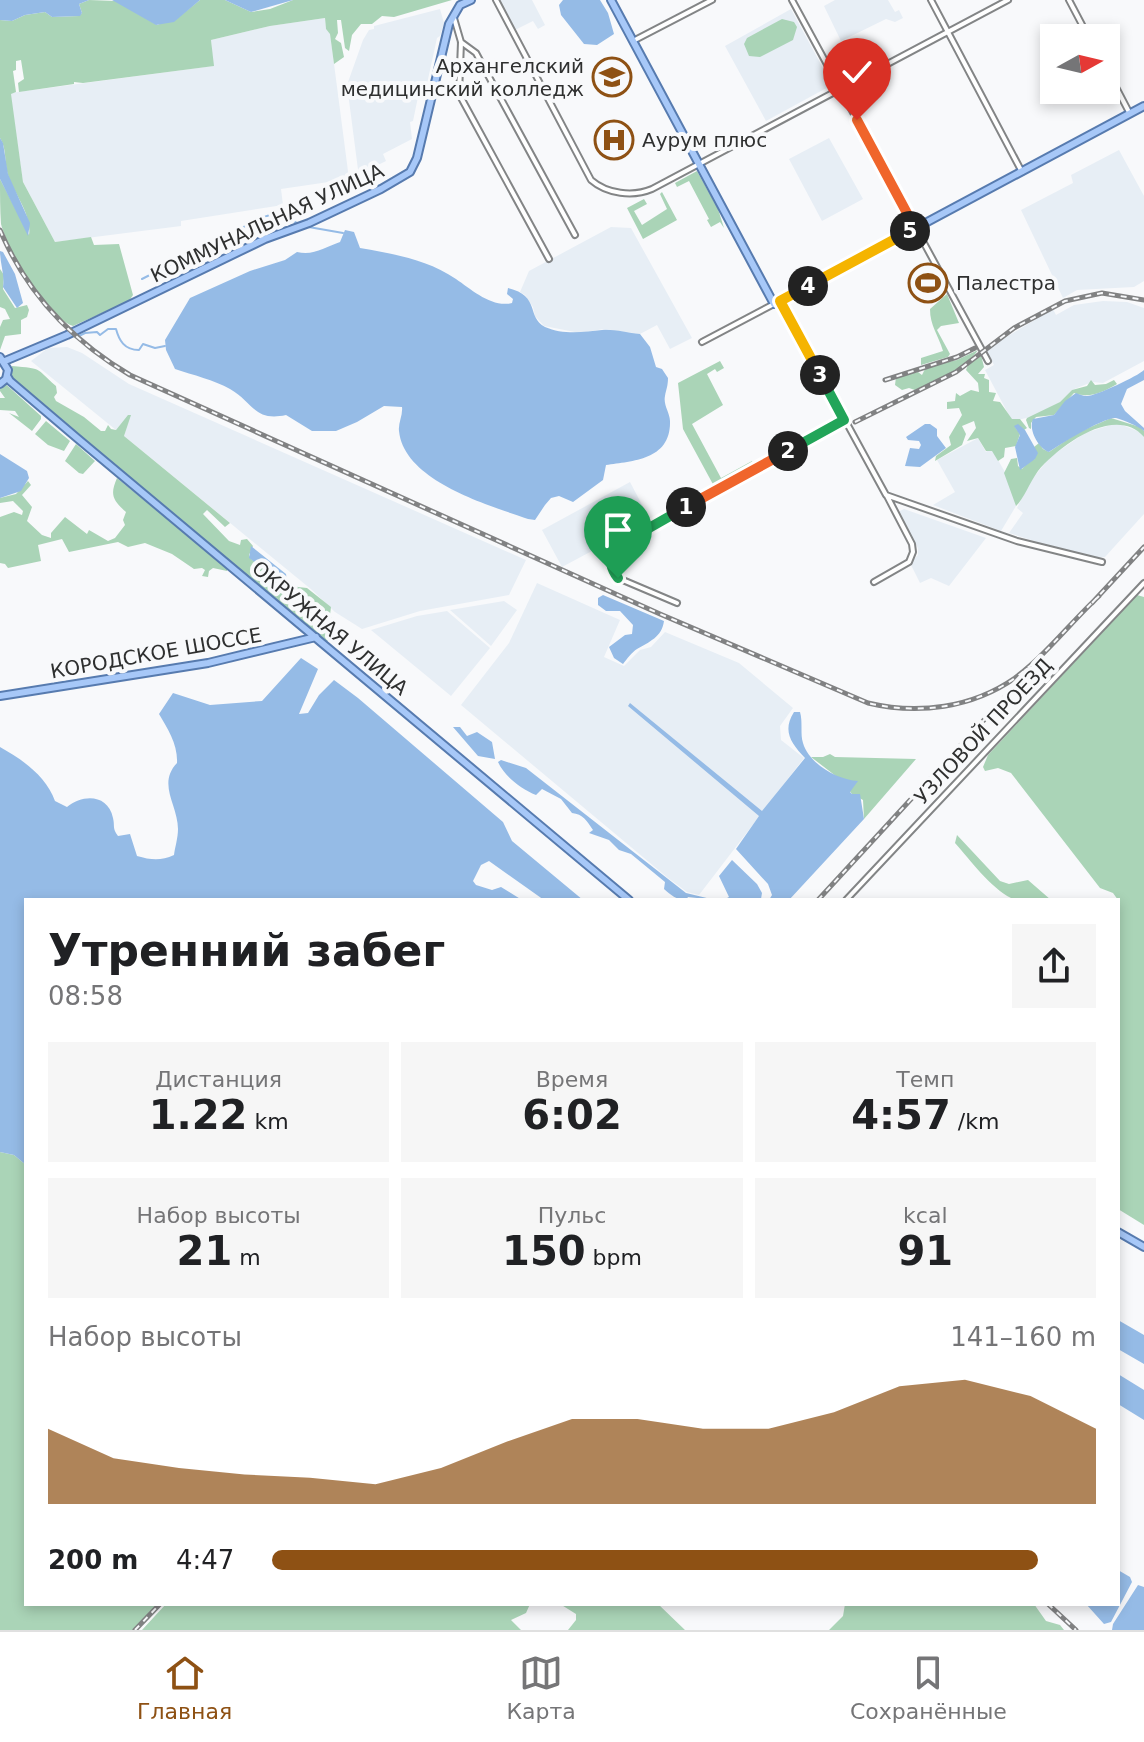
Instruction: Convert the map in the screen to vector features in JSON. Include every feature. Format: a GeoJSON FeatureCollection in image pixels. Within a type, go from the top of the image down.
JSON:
{"type":"FeatureCollection","features":[{"type":"Feature","properties":{"kind":"main road"},"geometry":{"type":"LineString","coordinates":[[453,15],[460,5],[471,0]]}},
{"type":"Feature","properties":{"kind":"main road"},"geometry":{"type":"LineString","coordinates":[[611,0],[777,302],[1144,106]]}},
{"type":"Feature","properties":{"kind":"main road","name":"КОММУНАЛЬНАЯ УЛИЦА"},"geometry":{"type":"LineString","coordinates":[[6,362],[265,239],[299,228],[410,172],[417,158],[453,15]]}},
{"type":"Feature","properties":{"kind":"main road"},"geometry":{"type":"LineString","coordinates":[[6,362],[6,380]]}},
{"type":"Feature","properties":{"kind":"main road","name":"ОКРУЖНАЯ УЛИЦА"},"geometry":{"type":"LineString","coordinates":[[6,380],[627,898]]}},
{"type":"Feature","properties":{"kind":"main road","name":"КОРОДСКОЕ ШОССЕ"},"geometry":{"type":"LineString","coordinates":[[0,696],[208,663],[316,637]]}},
{"type":"Feature","properties":{"kind":"main road"},"geometry":{"type":"LineString","coordinates":[[1120,1233],[1144,1247]]}},
{"type":"Feature","properties":{"kind":"street"},"geometry":{"type":"LineString","coordinates":[[496,0],[591,180],[618,193],[643,193],[1008,0]]}},
{"type":"Feature","properties":{"kind":"street"},"geometry":{"type":"LineString","coordinates":[[633,41],[712,0]]}},
{"type":"Feature","properties":{"kind":"street"},"geometry":{"type":"LineString","coordinates":[[792,0],[988,361]]}},
{"type":"Feature","properties":{"kind":"street"},"geometry":{"type":"LineString","coordinates":[[931,0],[1022,172]]}},
{"type":"Feature","properties":{"kind":"street"},"geometry":{"type":"LineString","coordinates":[[1069,0],[1082,24]]}},
{"type":"Feature","properties":{"kind":"street"},"geometry":{"type":"LineString","coordinates":[[453,15],[461,42],[459,94],[549,259]]}},
{"type":"Feature","properties":{"kind":"street"},"geometry":{"type":"LineString","coordinates":[[461,42],[476,53],[575,235]]}},
{"type":"Feature","properties":{"kind":"street"},"geometry":{"type":"LineString","coordinates":[[1120,95],[1130,114]]}},
{"type":"Feature","properties":{"kind":"street"},"geometry":{"type":"LineString","coordinates":[[702,342],[777,302],[912,544],[909,562],[874,582]]}},
{"type":"Feature","properties":{"kind":"street"},"geometry":{"type":"LineString","coordinates":[[677,603],[618,578],[612,571],[614,548],[844,420]]}},
{"type":"Feature","properties":{"kind":"street"},"geometry":{"type":"LineString","coordinates":[[886,495],[1017,541],[1102,562]]}},
{"type":"Feature","properties":{"kind":"street","name":"УЗЛОВОЙ ПРОЕЗД"},"geometry":{"type":"LineString","coordinates":[[848,898],[1143,586]]}},
{"type":"Feature","properties":{"kind":"shaded area"},"geometry":{"type":"Polygon","coordinates":[[[498,0],[532,0],[545,25],[538,29],[533,21],[515,30],[498,0]]]}},
{"type":"Feature","properties":{"kind":"shaded area"},"geometry":{"type":"Polygon","coordinates":[[[835,0],[888,0],[903,18],[895,22],[886,19],[841,41],[824,6],[835,0]]]}},
{"type":"Feature","properties":{"kind":"shaded area"},"geometry":{"type":"Polygon","coordinates":[[[440,9],[444,23],[437,38],[425,93],[418,97],[413,121],[410,122],[412,139],[383,154],[386,161],[376,166],[379,173],[367,178],[364,187],[360,185],[347,85],[363,40],[374,26],[440,9]]]}},
{"type":"Feature","properties":{"kind":"shaded area"},"geometry":{"type":"Polygon","coordinates":[[[791,9],[832,85],[766,121],[725,46],[791,9]]]}},
{"type":"Feature","properties":{"kind":"shaded area"},"geometry":{"type":"Polygon","coordinates":[[[325,18],[326,29],[330,33],[349,179],[281,189],[283,205],[181,221],[181,226],[55,242],[23,182],[10,93],[213,66],[211,40],[270,26],[325,18]]]}},
{"type":"Feature","properties":{"kind":"shaded area"},"geometry":{"type":"Polygon","coordinates":[[[829,138],[863,199],[822,221],[789,159],[829,138]]]}},
{"type":"Feature","properties":{"kind":"shaded area"},"geometry":{"type":"Polygon","coordinates":[[[1119,150],[1144,196],[1144,281],[1134,287],[1077,290],[1063,298],[1021,210],[1073,183],[1071,175],[1119,150]]]}},
{"type":"Feature","properties":{"kind":"shaded area"},"geometry":{"type":"Polygon","coordinates":[[[611,227],[631,228],[692,338],[670,349],[657,325],[640,334],[604,329],[580,333],[544,326],[535,316],[533,307],[520,292],[529,271],[611,227]]]}},
{"type":"Feature","properties":{"kind":"shaded area"},"geometry":{"type":"Polygon","coordinates":[[[1127,302],[1144,308],[1144,361],[1103,383],[1092,382],[1072,390],[1060,402],[1031,417],[1012,421],[985,370],[994,365],[985,350],[1053,309],[1056,315],[1074,305],[1127,302]]]}},
{"type":"Feature","properties":{"kind":"shaded area"},"geometry":{"type":"Polygon","coordinates":[[[67,347],[82,353],[129,384],[526,560],[509,595],[420,611],[362,629],[335,612],[124,436],[130,415],[116,430],[31,361],[48,348],[67,347]]]}},
{"type":"Feature","properties":{"kind":"shaded area"},"geometry":{"type":"Polygon","coordinates":[[[1117,423],[1140,432],[1144,437],[1144,514],[1105,557],[1088,558],[1009,533],[1023,513],[1017,508],[1029,483],[1050,457],[1085,433],[1117,423]]]}},
{"type":"Feature","properties":{"kind":"shaded area"},"geometry":{"type":"Polygon","coordinates":[[[978,438],[986,452],[991,448],[1009,479],[1015,497],[1016,506],[1001,531],[933,505],[955,492],[937,460],[978,438]]]}},
{"type":"Feature","properties":{"kind":"shaded area"},"geometry":{"type":"Polygon","coordinates":[[[630,482],[650,520],[562,567],[542,530],[630,482]]]}},
{"type":"Feature","properties":{"kind":"shaded area"},"geometry":{"type":"Polygon","coordinates":[[[904,509],[986,538],[949,586],[931,578],[920,583],[910,563],[918,555],[918,548],[898,512],[904,509]]]}},
{"type":"Feature","properties":{"kind":"shaded area"},"geometry":{"type":"Polygon","coordinates":[[[537,583],[620,620],[604,657],[624,666],[640,650],[651,647],[665,632],[739,663],[793,708],[780,726],[781,740],[804,758],[699,895],[687,892],[668,878],[461,705],[509,643],[537,583]]]}},
{"type":"Feature","properties":{"kind":"shaded area"},"geometry":{"type":"Polygon","coordinates":[[[504,601],[517,610],[491,646],[450,610],[504,601]]]}},
{"type":"Feature","properties":{"kind":"shaded area"},"geometry":{"type":"Polygon","coordinates":[[[447,611],[490,648],[451,696],[371,630],[417,616],[447,611]]]}},
{"type":"Feature","properties":{"kind":"green space"},"geometry":{"type":"Polygon","coordinates":[[[89,0],[116,1],[157,25],[180,16],[200,0],[225,0],[251,12],[293,0],[452,0],[394,17],[382,16],[372,24],[361,24],[352,35],[349,51],[345,48],[341,20],[337,20],[335,39],[341,43],[344,57],[334,64],[325,18],[270,26],[211,40],[214,66],[74,82],[19,92],[18,83],[24,79],[21,60],[16,61],[16,70],[13,71],[16,92],[11,94],[23,182],[55,242],[91,237],[94,245],[119,244],[133,295],[129,301],[73,326],[62,320],[40,297],[11,250],[1,224],[0,179],[29,235],[28,220],[8,175],[0,138],[0,20],[12,21],[45,12],[52,17],[79,16],[82,13],[79,4],[89,0]]]}},
{"type":"Feature","properties":{"kind":"green space"},"geometry":{"type":"Polygon","coordinates":[[[782,19],[794,22],[797,27],[793,40],[760,57],[749,56],[744,44],[747,38],[782,19]]]}},
{"type":"Feature","properties":{"kind":"green space"},"geometry":{"type":"Polygon","coordinates":[[[697,171],[718,209],[724,228],[720,222],[711,227],[689,181],[677,187],[675,183],[697,171]]]}},
{"type":"Feature","properties":{"kind":"green space"},"geometry":{"type":"Polygon","coordinates":[[[662,192],[677,220],[643,239],[627,208],[644,199],[647,204],[634,211],[642,225],[667,209],[660,194],[662,192]]]}},
{"type":"Feature","properties":{"kind":"green space"},"geometry":{"type":"Polygon","coordinates":[[[0,269],[4,275],[3,289],[15,308],[27,305],[29,310],[27,317],[21,320],[21,334],[5,336],[0,350],[0,327],[3,320],[10,319],[5,309],[0,307],[0,269]]]}},
{"type":"Feature","properties":{"kind":"green space"},"geometry":{"type":"Polygon","coordinates":[[[947,294],[959,323],[941,326],[937,330],[950,354],[921,365],[921,358],[943,351],[930,309],[947,294]]]}},
{"type":"Feature","properties":{"kind":"green space"},"geometry":{"type":"Polygon","coordinates":[[[978,350],[958,369],[915,390],[902,390],[895,385],[896,377],[918,372],[922,375],[926,367],[957,360],[978,350]]]}},
{"type":"Feature","properties":{"kind":"green space"},"geometry":{"type":"Polygon","coordinates":[[[981,355],[984,367],[978,374],[985,374],[984,378],[989,380],[989,392],[996,393],[993,401],[1000,402],[1012,419],[1020,419],[1027,428],[1015,427],[1020,434],[1016,446],[1005,448],[1004,457],[998,461],[992,451],[986,451],[978,438],[967,441],[976,428],[974,421],[962,426],[966,434],[962,445],[935,461],[936,456],[951,445],[949,437],[962,415],[959,408],[947,409],[947,402],[955,401],[956,393],[960,396],[971,390],[979,392],[978,383],[966,370],[981,355]]]}},
{"type":"Feature","properties":{"kind":"green space"},"geometry":{"type":"Polygon","coordinates":[[[720,361],[724,368],[707,374],[723,405],[692,424],[721,478],[752,461],[754,465],[715,488],[683,429],[678,383],[720,361]]]}},
{"type":"Feature","properties":{"kind":"green space"},"geometry":{"type":"Polygon","coordinates":[[[12,366],[41,372],[56,386],[56,401],[101,431],[105,431],[108,425],[116,430],[131,415],[124,436],[230,523],[225,527],[207,510],[203,514],[229,541],[240,545],[241,540],[247,539],[253,546],[249,555],[251,559],[282,581],[307,588],[331,607],[330,615],[340,633],[331,641],[326,641],[13,381],[8,373],[12,366]]]}},
{"type":"Feature","properties":{"kind":"green space"},"geometry":{"type":"Polygon","coordinates":[[[0,379],[41,416],[32,431],[9,413],[19,417],[15,411],[0,410],[0,398],[5,398],[0,391],[0,379]]]}},
{"type":"Feature","properties":{"kind":"green space"},"geometry":{"type":"Polygon","coordinates":[[[1091,380],[1095,385],[1114,380],[1117,384],[1091,395],[1074,393],[1054,415],[1036,417],[1029,428],[1027,418],[1060,402],[1072,390],[1087,386],[1091,380]]]}},
{"type":"Feature","properties":{"kind":"green space"},"geometry":{"type":"Polygon","coordinates":[[[1111,418],[1140,427],[1144,437],[1132,428],[1118,425],[1088,432],[1047,461],[1016,506],[1004,473],[1011,459],[1017,458],[1018,466],[1022,469],[1035,459],[1034,447],[1039,443],[1049,452],[1077,433],[1111,418]]]}},
{"type":"Feature","properties":{"kind":"green space"},"geometry":{"type":"Polygon","coordinates":[[[46,421],[70,441],[64,451],[48,445],[35,434],[46,421]]]}},
{"type":"Feature","properties":{"kind":"green space"},"geometry":{"type":"Polygon","coordinates":[[[76,444],[95,461],[83,474],[65,461],[76,444]]]}},
{"type":"Feature","properties":{"kind":"green space"},"geometry":{"type":"Polygon","coordinates":[[[117,478],[227,571],[213,568],[208,577],[202,576],[205,570],[202,568],[194,569],[172,554],[145,543],[128,547],[118,542],[69,552],[62,539],[38,545],[41,561],[8,568],[0,563],[0,517],[14,512],[22,515],[23,511],[13,501],[0,503],[0,498],[16,494],[28,481],[31,485],[22,495],[32,507],[27,521],[42,535],[51,538],[51,533],[65,517],[87,534],[89,530],[108,541],[115,538],[125,525],[126,512],[114,496],[117,478]]]}},
{"type":"Feature","properties":{"kind":"green space"},"geometry":{"type":"Polygon","coordinates":[[[1137,595],[1144,597],[1144,1225],[1120,1210],[1120,898],[1100,888],[1011,773],[998,768],[985,771],[983,767],[988,755],[1137,595]]]}},
{"type":"Feature","properties":{"kind":"green space"},"geometry":{"type":"Polygon","coordinates":[[[830,754],[835,757],[916,759],[864,819],[863,800],[811,757],[830,754]]]}},
{"type":"Feature","properties":{"kind":"green space"},"geometry":{"type":"Polygon","coordinates":[[[957,835],[1000,881],[1009,884],[1028,880],[1049,898],[1011,898],[996,888],[955,843],[957,835]]]}},
{"type":"Feature","properties":{"kind":"green space"},"geometry":{"type":"Polygon","coordinates":[[[0,1152],[14,1155],[24,1163],[24,1606],[155,1606],[133,1630],[0,1630],[0,1152]]]}},
{"type":"Feature","properties":{"kind":"green space"},"geometry":{"type":"Polygon","coordinates":[[[164,1606],[529,1606],[526,1613],[511,1620],[521,1630],[142,1630],[164,1606]]]}},
{"type":"Feature","properties":{"kind":"green space"},"geometry":{"type":"Polygon","coordinates":[[[563,1606],[660,1606],[685,1630],[568,1630],[576,1620],[576,1614],[563,1606]]]}},
{"type":"Feature","properties":{"kind":"green space"},"geometry":{"type":"Polygon","coordinates":[[[845,1606],[1035,1606],[1046,1621],[1060,1625],[1064,1630],[829,1630],[843,1616],[845,1606]]]}},
{"type":"Feature","properties":{"kind":"water"},"geometry":{"type":"Polygon","coordinates":[[[0,0],[89,0],[79,4],[80,16],[52,17],[45,12],[12,21],[0,20],[0,0]]]}},
{"type":"Feature","properties":{"kind":"water"},"geometry":{"type":"Polygon","coordinates":[[[112,0],[200,0],[174,22],[156,25],[112,0]]]}},
{"type":"Feature","properties":{"kind":"water"},"geometry":{"type":"Polygon","coordinates":[[[225,0],[293,0],[251,12],[225,0]]]}},
{"type":"Feature","properties":{"kind":"water"},"geometry":{"type":"Polygon","coordinates":[[[563,0],[600,0],[608,13],[614,34],[597,45],[584,44],[561,15],[559,5],[563,0]]]}},
{"type":"Feature","properties":{"kind":"water"},"geometry":{"type":"Polygon","coordinates":[[[0,138],[8,174],[30,223],[28,236],[0,179],[0,138]]]}},
{"type":"Feature","properties":{"kind":"water"},"geometry":{"type":"Polygon","coordinates":[[[345,230],[354,232],[360,248],[421,262],[445,272],[490,301],[512,303],[513,299],[507,294],[508,288],[518,292],[529,301],[539,323],[552,330],[611,330],[640,334],[650,347],[656,367],[662,369],[668,378],[665,399],[670,421],[664,444],[638,460],[606,465],[603,480],[573,502],[559,496],[551,498],[535,520],[528,519],[450,488],[416,464],[404,449],[399,431],[402,407],[384,406],[336,431],[312,431],[286,415],[267,416],[260,413],[230,389],[175,369],[165,340],[190,298],[250,271],[285,260],[297,252],[314,252],[340,242],[345,230]]]}},
{"type":"Feature","properties":{"kind":"water"},"geometry":{"type":"Polygon","coordinates":[[[0,251],[15,274],[23,303],[17,308],[3,287],[0,251]]]}},
{"type":"Feature","properties":{"kind":"water"},"geometry":{"type":"Polygon","coordinates":[[[1144,370],[1144,380],[1127,389],[1121,404],[1144,431],[1116,418],[1103,421],[1049,452],[1038,443],[1033,433],[1033,419],[1054,415],[1076,393],[1087,396],[1099,393],[1144,370]]]}},
{"type":"Feature","properties":{"kind":"water"},"geometry":{"type":"Polygon","coordinates":[[[925,424],[937,429],[937,436],[946,448],[920,467],[905,466],[910,448],[919,449],[921,445],[919,441],[906,437],[925,424]]]}},
{"type":"Feature","properties":{"kind":"water"},"geometry":{"type":"Polygon","coordinates":[[[1018,424],[1038,453],[1020,470],[1015,447],[1020,435],[1014,426],[1018,424]]]}},
{"type":"Feature","properties":{"kind":"water"},"geometry":{"type":"Polygon","coordinates":[[[0,454],[27,471],[29,478],[21,491],[0,498],[0,454]]]}},
{"type":"Feature","properties":{"kind":"water"},"geometry":{"type":"Polygon","coordinates":[[[251,546],[286,574],[287,581],[282,581],[249,558],[251,546]]]}},
{"type":"Feature","properties":{"kind":"water"},"geometry":{"type":"Polygon","coordinates":[[[603,595],[664,621],[658,635],[635,650],[623,664],[614,658],[609,647],[625,635],[632,634],[633,625],[620,611],[606,611],[598,605],[598,598],[603,595]]]}},
{"type":"Feature","properties":{"kind":"water"},"geometry":{"type":"Polygon","coordinates":[[[301,658],[318,669],[299,714],[308,713],[319,695],[334,680],[503,822],[512,841],[581,898],[541,898],[489,861],[481,865],[473,881],[476,885],[492,890],[501,887],[519,898],[24,898],[24,1163],[14,1155],[0,1152],[0,747],[33,770],[46,784],[55,801],[67,807],[87,798],[106,804],[116,833],[118,836],[130,834],[137,856],[156,859],[169,857],[174,855],[178,832],[169,787],[177,756],[172,737],[159,714],[173,693],[210,705],[262,701],[301,658]]]}},
{"type":"Feature","properties":{"kind":"water"},"geometry":{"type":"Polygon","coordinates":[[[630,703],[762,811],[805,758],[792,742],[789,731],[794,712],[800,712],[806,751],[825,770],[858,781],[850,792],[860,794],[864,819],[791,898],[770,898],[768,884],[736,849],[759,816],[628,706],[630,703]]]}},
{"type":"Feature","properties":{"kind":"water"},"geometry":{"type":"Polygon","coordinates":[[[453,727],[460,727],[467,736],[477,732],[492,742],[495,759],[478,756],[453,727]]]}},
{"type":"Feature","properties":{"kind":"water"},"geometry":{"type":"Polygon","coordinates":[[[501,760],[526,768],[686,893],[707,898],[674,897],[664,889],[665,882],[631,854],[619,850],[609,840],[589,833],[593,830],[587,821],[572,813],[561,799],[542,789],[536,795],[525,789],[505,773],[498,762],[501,760]]]}},
{"type":"Feature","properties":{"kind":"water"},"geometry":{"type":"Polygon","coordinates":[[[732,860],[757,884],[761,898],[727,898],[719,876],[732,860]]]}},
{"type":"Feature","properties":{"kind":"water"},"geometry":{"type":"Polygon","coordinates":[[[1120,1321],[1144,1335],[1144,1364],[1120,1350],[1120,1321]]]}},
{"type":"Feature","properties":{"kind":"water"},"geometry":{"type":"Polygon","coordinates":[[[1120,1375],[1144,1390],[1144,1420],[1120,1405],[1120,1375]]]}},
{"type":"Feature","properties":{"kind":"water"},"geometry":{"type":"Polygon","coordinates":[[[1120,1571],[1132,1582],[1120,1605],[1120,1571]]]}},
{"type":"Feature","properties":{"kind":"water"},"geometry":{"type":"Polygon","coordinates":[[[1138,1585],[1144,1587],[1144,1630],[1112,1630],[1113,1624],[1138,1585]]]}},
{"type":"Feature","properties":{"kind":"water"},"geometry":{"type":"Polygon","coordinates":[[[1088,1606],[1119,1606],[1111,1622],[1104,1624],[1088,1606]]]}},
{"type":"Feature","properties":{"kind":"waterway"},"geometry":{"type":"LineString","coordinates":[[142,279],[261,218],[276,213],[297,223]]}},
{"type":"Feature","properties":{"kind":"waterway"},"geometry":{"type":"LineString","coordinates":[[303,226],[343,233]]}},
{"type":"Feature","properties":{"kind":"waterway"},"geometry":{"type":"LineString","coordinates":[[79,336],[97,332],[100,335],[108,329],[116,329],[121,340],[130,348],[139,350],[143,344],[155,348],[165,346]]}},
{"type":"Feature","properties":{"kind":"railway"},"geometry":{"type":"LineString","coordinates":[[0,230],[23,275],[53,313],[89,347],[130,375],[660,614],[868,703],[925,708],[981,696],[1015,678],[1099,596]]}},
{"type":"Feature","properties":{"kind":"railway"},"geometry":{"type":"LineString","coordinates":[[855,422],[956,372],[1014,328],[1065,301],[1102,293],[1144,300]]}},
{"type":"Feature","properties":{"kind":"railway"},"geometry":{"type":"LineString","coordinates":[[885,380],[957,357],[975,348]]}},
{"type":"Feature","properties":{"kind":"railway"},"geometry":{"type":"LineString","coordinates":[[1092,603],[1144,547]]}},
{"type":"Feature","properties":{"kind":"railway"},"geometry":{"type":"LineString","coordinates":[[820,898],[1019,682]]}},
{"type":"Feature","properties":{"kind":"railway"},"geometry":{"type":"LineString","coordinates":[[135,1630],[158,1606]]}},
{"type":"Feature","properties":{"kind":"railway"},"geometry":{"type":"LineString","coordinates":[[1050,1606],[1076,1630]]}},
{"type":"Feature","properties":{"kind":"place","name":"Архангелский медицинский колледж"},"geometry":{"type":"Point","coordinates":[612,77]}},
{"type":"Feature","properties":{"kind":"place","name":"Аурум плюс"},"geometry":{"type":"Point","coordinates":[614,140]}},
{"type":"Feature","properties":{"kind":"place","name":"Палестра"},"geometry":{"type":"Point","coordinates":[928,283]}},
{"type":"Feature","properties":{"kind":"route"},"geometry":{"type":"LineString","coordinates":[[618,578],[612,571],[611,560],[611,552],[618,544],[844,420],[780,301],[915,228],[857,120]]}}]}
